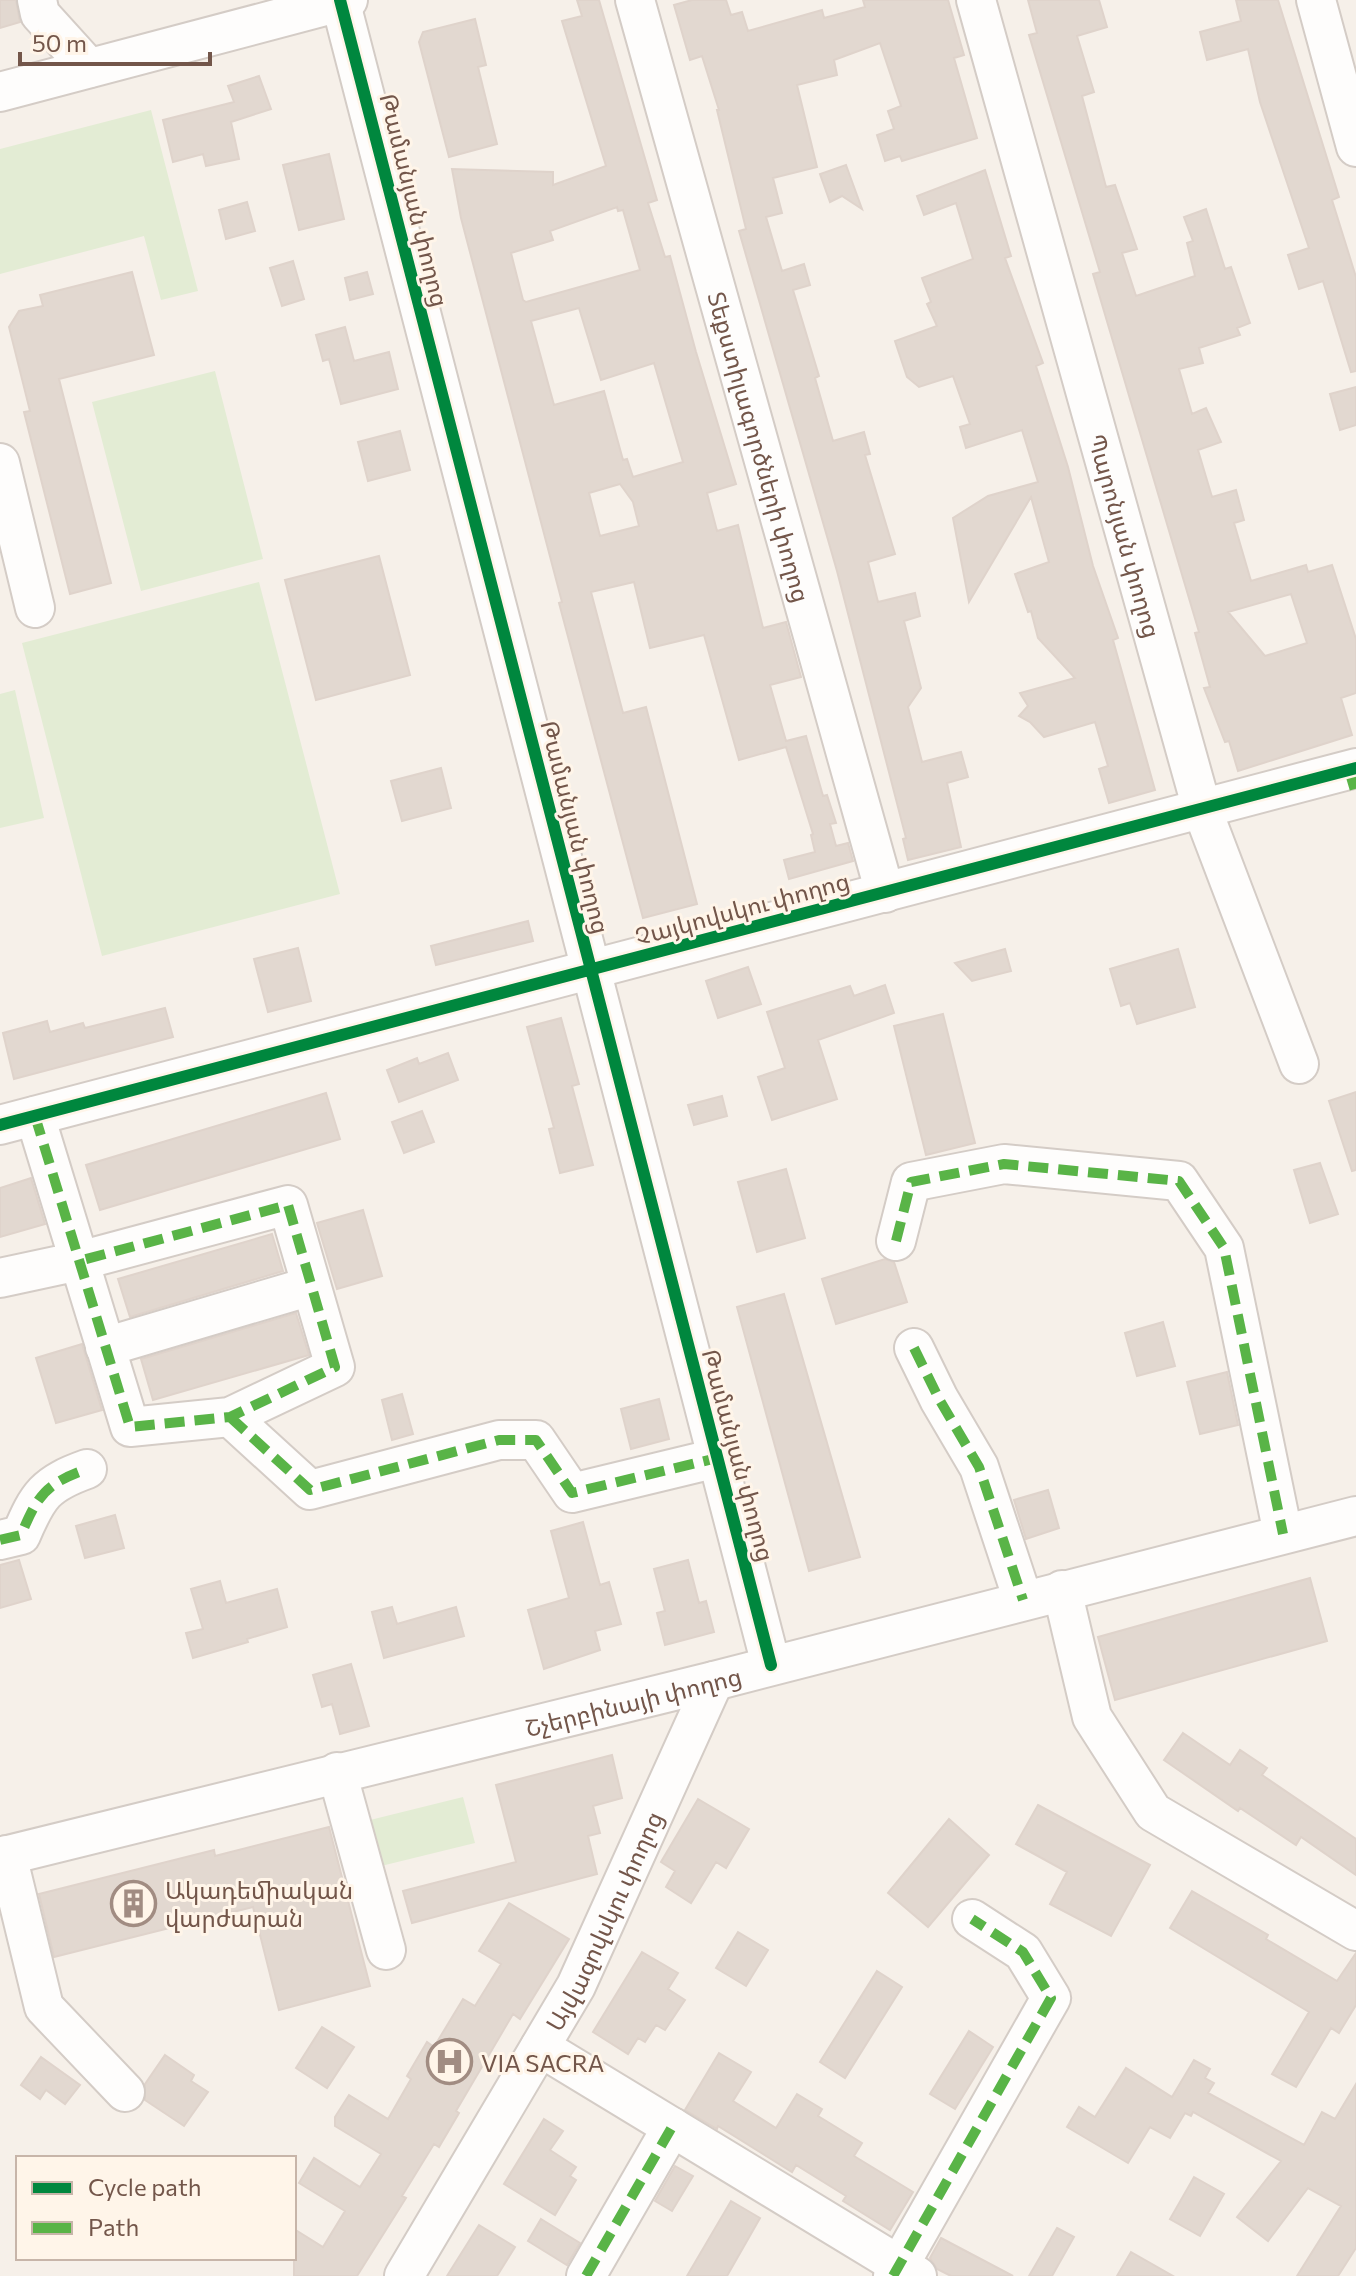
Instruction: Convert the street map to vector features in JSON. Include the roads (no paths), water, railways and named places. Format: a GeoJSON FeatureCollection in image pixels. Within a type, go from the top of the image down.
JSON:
{"type":"FeatureCollection","features":[{"type":"Feature","properties":{"kind":"street"},"geometry":{"type":"LineString","coordinates":[[37,0],[40,14],[89,68]]}},
{"type":"Feature","properties":{"kind":"street","name":"Տեքստիլագործների փողոց"},"geometry":{"type":"LineString","coordinates":[[635,0],[885,893]]}},
{"type":"Feature","properties":{"kind":"street","name":"Պարոնյան փողոց"},"geometry":{"type":"LineString","coordinates":[[976,0],[1202,809],[1299,1064]]}},
{"type":"Feature","properties":{"kind":"street"},"geometry":{"type":"LineString","coordinates":[[1316,0],[1356,147]]}},
{"type":"Feature","properties":{"kind":"street"},"geometry":{"type":"LineString","coordinates":[[0,92],[343,1]]}},
{"type":"Feature","properties":{"kind":"street","name":"Թամանյան փողոց"},"geometry":{"type":"LineString","coordinates":[[343,1],[590,971],[771,1665]]}},
{"type":"Feature","properties":{"kind":"street"},"geometry":{"type":"LineString","coordinates":[[0,463],[35,608]]}},
{"type":"Feature","properties":{"kind":"street","name":"Չայկովսկու փողոց"},"geometry":{"type":"LineString","coordinates":[[17,1120],[1202,809],[1354,777]]}},
{"type":"Feature","properties":{"kind":"street"},"geometry":{"type":"LineString","coordinates":[[0,1278],[79,1261],[288,1205],[335,1367],[230,1417],[130,1427],[79,1261],[17,1120]]}},
{"type":"Feature","properties":{"kind":"street"},"geometry":{"type":"LineString","coordinates":[[896,1241],[911,1182],[1004,1164],[1179,1181],[1224,1248],[1283,1534]]}},
{"type":"Feature","properties":{"kind":"street"},"geometry":{"type":"LineString","coordinates":[[105,1347],[311,1286]]}},
{"type":"Feature","properties":{"kind":"street"},"geometry":{"type":"LineString","coordinates":[[914,1348],[939,1399],[979,1467],[1023,1600]]}},
{"type":"Feature","properties":{"kind":"street"},"geometry":{"type":"LineString","coordinates":[[230,1417],[310,1490],[499,1440],[536,1440],[572,1493],[717,1458]]}},
{"type":"Feature","properties":{"kind":"street"},"geometry":{"type":"LineString","coordinates":[[0,1540],[21,1535],[34,1504],[52,1484],[87,1469]]}},
{"type":"Feature","properties":{"kind":"street","name":"Շչերբինայի փողոց"},"geometry":{"type":"LineString","coordinates":[[4,1856],[714,1681],[1356,1516]]}},
{"type":"Feature","properties":{"kind":"street"},"geometry":{"type":"LineString","coordinates":[[1062,1590],[1092,1717],[1153,1812],[1356,1931]]}},
{"type":"Feature","properties":{"kind":"street","name":"Այվազովսկու փողոց"},"geometry":{"type":"LineString","coordinates":[[404,2276],[576,1986],[714,1681]]}},
{"type":"Feature","properties":{"kind":"street"},"geometry":{"type":"LineString","coordinates":[[337,1772],[386,1950]]}},
{"type":"Feature","properties":{"kind":"street"},"geometry":{"type":"LineString","coordinates":[[4,1856],[44,2007],[125,2092]]}},
{"type":"Feature","properties":{"kind":"street"},"geometry":{"type":"LineString","coordinates":[[540,2047],[903,2273],[1051,1998],[1023,1952],[972,1919]]}},
{"type":"Feature","properties":{"kind":"street"},"geometry":{"type":"LineString","coordinates":[[586,2276],[672,2127]]}},
{"type":"Feature","properties":{"kind":"place","name":"Ակադեմիական վարժարան"},"geometry":{"type":"Point","coordinates":[134,1903]}},
{"type":"Feature","properties":{"kind":"place","name":"VIA SACRA"},"geometry":{"type":"Point","coordinates":[450,2062]}}]}
